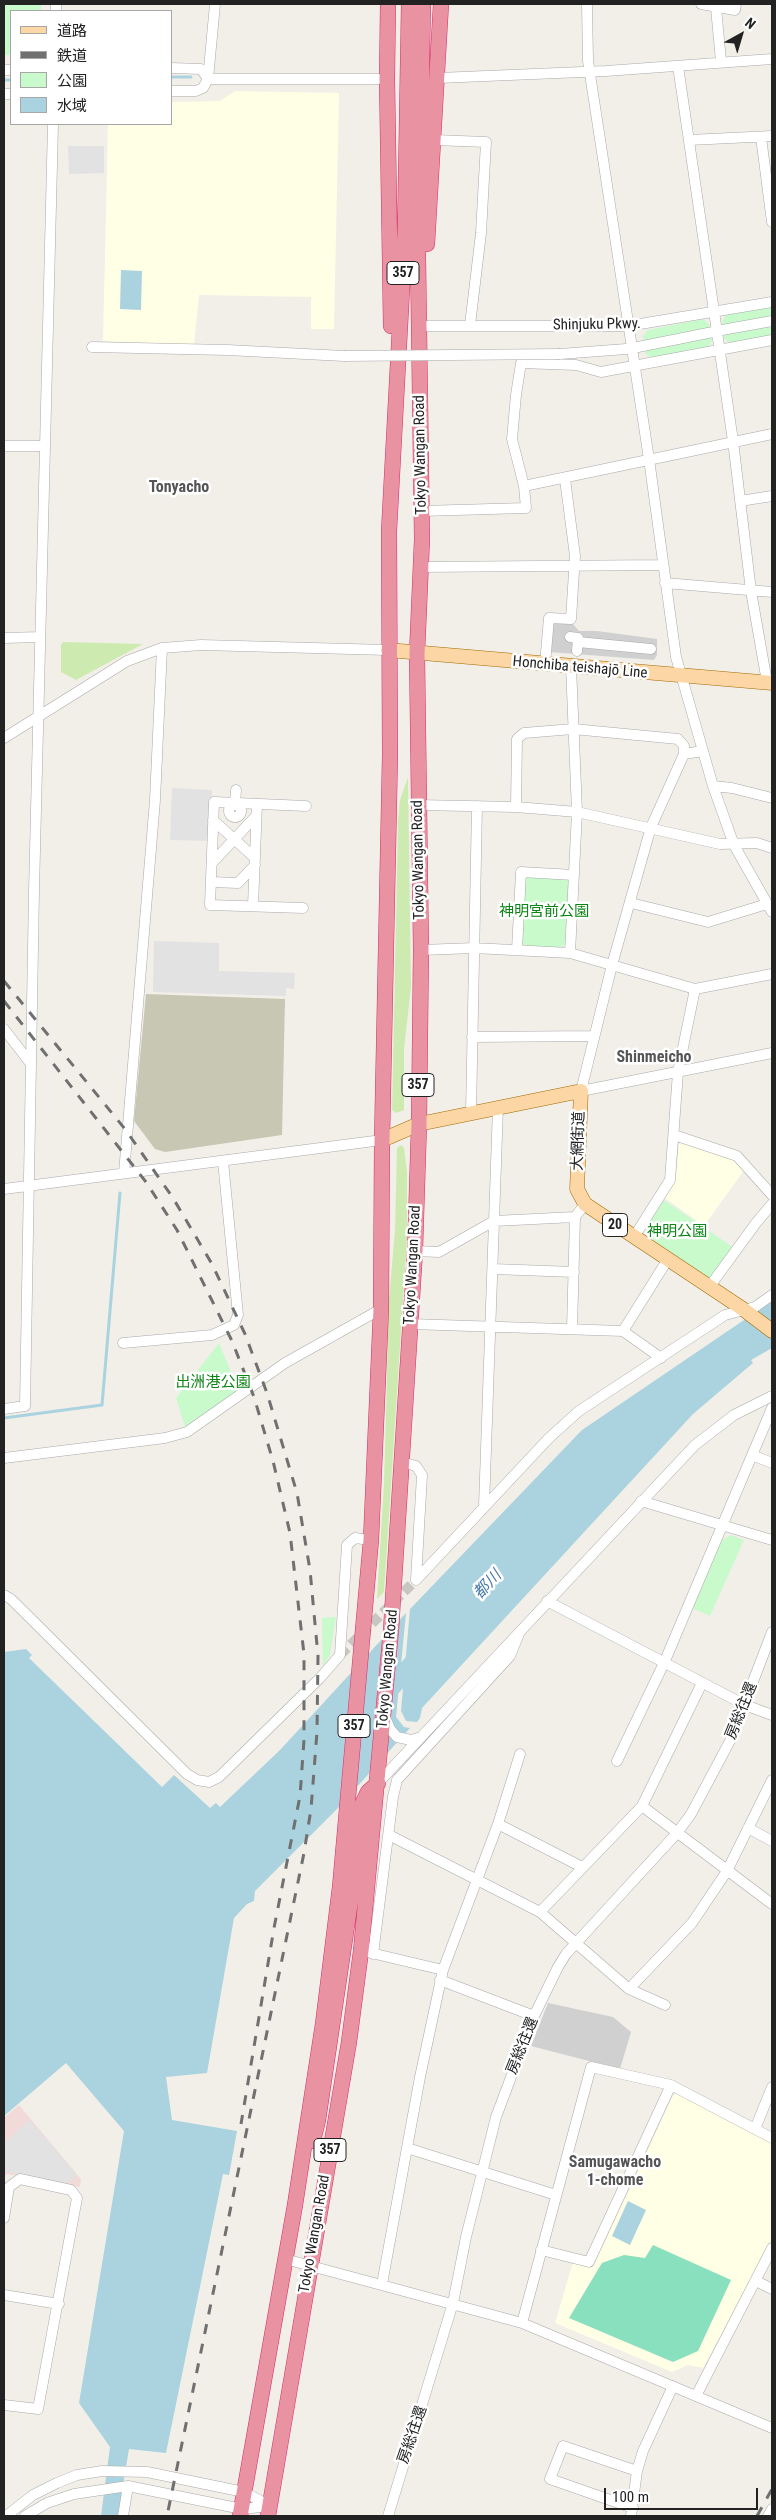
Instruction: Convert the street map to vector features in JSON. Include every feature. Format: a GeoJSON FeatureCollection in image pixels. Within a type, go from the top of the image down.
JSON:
{"type":"FeatureCollection","features":[{"type":"Feature","properties":{"kind":"highway","name":"357"},"geometry":{"type":"LineString","coordinates":[[388,4],[388,216],[391,262],[390,379],[394,417]]}},
{"type":"Feature","properties":{"kind":"highway","name":"Tokyo Wangan Road"},"geometry":{"type":"LineString","coordinates":[[241,2512],[295,2205],[323,2024],[340,1887],[371,1540],[381,1309],[382,1140],[390,756],[388,650],[394,417],[398,380],[405,233],[409,4]]}},
{"type":"Feature","properties":{"kind":"highway","name":"Tokyo Wangan Road"},"geometry":{"type":"LineString","coordinates":[[269,2511],[349,2042],[367,1952],[378,1783],[392,1630],[415,1251],[419,1124],[422,950],[418,806],[417,654],[422,540],[420,285],[418,256],[423,4]]}},
{"type":"Feature","properties":{"kind":"highway","name":"357"},"geometry":{"type":"LineString","coordinates":[[420,285],[426,258],[441,4]]}},
{"type":"Feature","properties":{"kind":"highway"},"geometry":{"type":"LineString","coordinates":[[295,2205],[318,2120],[354,1878],[360,1809],[368,1792],[378,1783]]}},
{"type":"Feature","properties":{"kind":"main road","name":"Honchiba teishajō Line"},"geometry":{"type":"LineString","coordinates":[[388,650],[770,683]]}},
{"type":"Feature","properties":{"kind":"main road","name":"大網街道"},"geometry":{"type":"LineString","coordinates":[[382,1140],[419,1124],[581,1091],[577,1189],[585,1204]]}},
{"type":"Feature","properties":{"kind":"main road","name":"20"},"geometry":{"type":"LineString","coordinates":[[585,1204],[710,1286],[772,1331]]}},
{"type":"Feature","properties":{"kind":"street"},"geometry":{"type":"LineString","coordinates":[[172,92],[196,91],[203,88],[208,79],[215,4]]}},
{"type":"Feature","properties":{"kind":"street"},"geometry":{"type":"LineString","coordinates":[[587,4],[590,71],[680,676],[713,786],[734,844],[771,910],[708,922],[631,902]]}},
{"type":"Feature","properties":{"kind":"street"},"geometry":{"type":"LineString","coordinates":[[701,4],[735,10],[736,4]]}},
{"type":"Feature","properties":{"kind":"street"},"geometry":{"type":"LineString","coordinates":[[716,8],[721,62]]}},
{"type":"Feature","properties":{"kind":"street"},"geometry":{"type":"LineString","coordinates":[[438,78],[678,66],[772,59]]}},
{"type":"Feature","properties":{"kind":"street"},"geometry":{"type":"LineString","coordinates":[[678,66],[733,441],[751,591],[770,683]]}},
{"type":"Feature","properties":{"kind":"street"},"geometry":{"type":"LineString","coordinates":[[172,68],[201,69],[208,79]]}},
{"type":"Feature","properties":{"kind":"street"},"geometry":{"type":"LineString","coordinates":[[208,79],[387,79]]}},
{"type":"Feature","properties":{"kind":"street"},"geometry":{"type":"LineString","coordinates":[[4,1409],[25,1406],[38,717],[49,345],[53,125]]}},
{"type":"Feature","properties":{"kind":"street"},"geometry":{"type":"LineString","coordinates":[[761,136],[772,222]]}},
{"type":"Feature","properties":{"kind":"street"},"geometry":{"type":"LineString","coordinates":[[690,140],[772,136]]}},
{"type":"Feature","properties":{"kind":"street"},"geometry":{"type":"LineString","coordinates":[[434,140],[486,142],[481,233],[470,325]]}},
{"type":"Feature","properties":{"kind":"street","name":"Shinjuku Pkwy."},"geometry":{"type":"LineString","coordinates":[[419,326],[628,326],[772,302]]}},
{"type":"Feature","properties":{"kind":"street"},"geometry":{"type":"LineString","coordinates":[[638,348],[772,321]]}},
{"type":"Feature","properties":{"kind":"street"},"geometry":{"type":"LineString","coordinates":[[421,512],[526,508],[524,486],[512,439],[521,363],[576,364],[601,372],[772,340]]}},
{"type":"Feature","properties":{"kind":"street"},"geometry":{"type":"LineString","coordinates":[[92,347],[227,350],[344,356],[560,354],[626,348]]}},
{"type":"Feature","properties":{"kind":"street"},"geometry":{"type":"LineString","coordinates":[[524,486],[565,479],[649,459],[772,434]]}},
{"type":"Feature","properties":{"kind":"street"},"geometry":{"type":"LineString","coordinates":[[4,446],[45,446]]}},
{"type":"Feature","properties":{"kind":"street"},"geometry":{"type":"LineString","coordinates":[[545,664],[549,618],[571,620],[576,556],[565,479]]}},
{"type":"Feature","properties":{"kind":"street"},"geometry":{"type":"LineString","coordinates":[[740,501],[772,496]]}},
{"type":"Feature","properties":{"kind":"street"},"geometry":{"type":"LineString","coordinates":[[420,568],[662,565]]}},
{"type":"Feature","properties":{"kind":"street"},"geometry":{"type":"LineString","coordinates":[[665,583],[772,592]]}},
{"type":"Feature","properties":{"kind":"street"},"geometry":{"type":"LineString","coordinates":[[4,638],[40,637]]}},
{"type":"Feature","properties":{"kind":"street"},"geometry":{"type":"LineString","coordinates":[[575,644],[651,649]]}},
{"type":"Feature","properties":{"kind":"street"},"geometry":{"type":"LineString","coordinates":[[4,738],[127,661],[162,648],[201,645],[388,650]]}},
{"type":"Feature","properties":{"kind":"street"},"geometry":{"type":"LineString","coordinates":[[124,1174],[155,800],[162,648]]}},
{"type":"Feature","properties":{"kind":"street"},"geometry":{"type":"LineString","coordinates":[[570,953],[577,812],[571,666]]}},
{"type":"Feature","properties":{"kind":"street"},"geometry":{"type":"LineString","coordinates":[[516,807],[517,739],[524,732],[573,729],[678,739],[684,746],[684,754],[652,828],[612,965],[581,1091],[772,1053]]}},
{"type":"Feature","properties":{"kind":"street"},"geometry":{"type":"LineString","coordinates":[[684,754],[703,751]]}},
{"type":"Feature","properties":{"kind":"street"},"geometry":{"type":"LineString","coordinates":[[713,786],[732,788],[772,798]]}},
{"type":"Feature","properties":{"kind":"street"},"geometry":{"type":"LineString","coordinates":[[236,790],[236,804]]}},
{"type":"Feature","properties":{"kind":"street"},"geometry":{"type":"LineString","coordinates":[[303,908],[210,905],[214,802],[306,806]]}},
{"type":"Feature","properties":{"kind":"street"},"geometry":{"type":"LineString","coordinates":[[236,804],[231,806],[228,811],[229,815],[243,831]]}},
{"type":"Feature","properties":{"kind":"street"},"geometry":{"type":"LineString","coordinates":[[253,906],[257,804]]}},
{"type":"Feature","properties":{"kind":"street"},"geometry":{"type":"LineString","coordinates":[[418,806],[516,807],[577,812],[720,844],[757,843],[772,848]]}},
{"type":"Feature","properties":{"kind":"street"},"geometry":{"type":"LineString","coordinates":[[471,1113],[477,806]]}},
{"type":"Feature","properties":{"kind":"street"},"geometry":{"type":"LineString","coordinates":[[212,863],[256,816]]}},
{"type":"Feature","properties":{"kind":"street"},"geometry":{"type":"LineString","coordinates":[[213,820],[255,862]]}},
{"type":"Feature","properties":{"kind":"street"},"geometry":{"type":"LineString","coordinates":[[226,831],[234,820]]}},
{"type":"Feature","properties":{"kind":"street"},"geometry":{"type":"LineString","coordinates":[[211,882],[238,883],[255,862]]}},
{"type":"Feature","properties":{"kind":"street"},"geometry":{"type":"LineString","coordinates":[[517,950],[521,872],[574,875]]}},
{"type":"Feature","properties":{"kind":"street"},"geometry":{"type":"LineString","coordinates":[[422,950],[474,948],[570,953],[695,989],[772,974]]}},
{"type":"Feature","properties":{"kind":"street"},"geometry":{"type":"LineString","coordinates":[[634,1237],[670,1180],[678,1072],[695,989]]}},
{"type":"Feature","properties":{"kind":"street"},"geometry":{"type":"LineString","coordinates":[[4,1029],[31,1064]]}},
{"type":"Feature","properties":{"kind":"street"},"geometry":{"type":"LineString","coordinates":[[472,1036],[594,1036]]}},
{"type":"Feature","properties":{"kind":"street"},"geometry":{"type":"LineString","coordinates":[[484,1506],[498,1107]]}},
{"type":"Feature","properties":{"kind":"street"},"geometry":{"type":"LineString","coordinates":[[674,1135],[736,1156],[772,1194]]}},
{"type":"Feature","properties":{"kind":"street"},"geometry":{"type":"LineString","coordinates":[[4,1190],[382,1140]]}},
{"type":"Feature","properties":{"kind":"street"},"geometry":{"type":"LineString","coordinates":[[123,1343],[212,1335],[234,1325],[238,1315],[223,1161]]}},
{"type":"Feature","properties":{"kind":"street"},"geometry":{"type":"LineString","coordinates":[[572,1329],[575,1217],[585,1204]]}},
{"type":"Feature","properties":{"kind":"street"},"geometry":{"type":"LineString","coordinates":[[710,1286],[772,1204]]}},
{"type":"Feature","properties":{"kind":"street"},"geometry":{"type":"LineString","coordinates":[[415,1251],[439,1252],[494,1221],[575,1217]]}},
{"type":"Feature","properties":{"kind":"street"},"geometry":{"type":"LineString","coordinates":[[623,1331],[668,1259]]}},
{"type":"Feature","properties":{"kind":"street"},"geometry":{"type":"LineString","coordinates":[[493,1269],[574,1272]]}},
{"type":"Feature","properties":{"kind":"street"},"geometry":{"type":"LineString","coordinates":[[402,1462],[416,1466],[422,1475],[416,1580],[564,1423],[725,1315],[755,1307],[772,1295]]}},
{"type":"Feature","properties":{"kind":"street"},"geometry":{"type":"LineString","coordinates":[[4,1458],[165,1438],[187,1432],[285,1363],[381,1309]]}},
{"type":"Feature","properties":{"kind":"street"},"geometry":{"type":"LineString","coordinates":[[410,1324],[623,1331],[661,1358]]}},
{"type":"Feature","properties":{"kind":"street"},"geometry":{"type":"LineString","coordinates":[[378,1783],[641,1501],[715,1428],[734,1415],[772,1396]]}},
{"type":"Feature","properties":{"kind":"street"},"geometry":{"type":"LineString","coordinates":[[616,1761],[664,1663],[772,1408]]}},
{"type":"Feature","properties":{"kind":"street"},"geometry":{"type":"LineString","coordinates":[[752,1455],[772,1463]]}},
{"type":"Feature","properties":{"kind":"street"},"geometry":{"type":"LineString","coordinates":[[641,1501],[772,1540]]}},
{"type":"Feature","properties":{"kind":"street"},"geometry":{"type":"LineString","coordinates":[[4,1595],[11,1599],[187,1774],[197,1780],[209,1782],[219,1777],[320,1678],[340,1654],[347,1545],[355,1538],[371,1540]]}},
{"type":"Feature","properties":{"kind":"street"},"geometry":{"type":"LineString","coordinates":[[547,1601],[745,1705],[772,1715]]}},
{"type":"Feature","properties":{"kind":"street"},"geometry":{"type":"LineString","coordinates":[[522,1628],[510,1656],[397,1780],[393,1797],[389,1835],[367,1952],[442,1975],[534,2016]]}},
{"type":"Feature","properties":{"kind":"street","name":"房総往還"},"geometry":{"type":"LineString","coordinates":[[388,2516],[454,2303],[466,2237],[496,2117],[534,2016],[558,1967],[576,1944],[677,1833],[713,1775],[745,1705],[771,1637]]}},
{"type":"Feature","properties":{"kind":"street"},"geometry":{"type":"LineString","coordinates":[[540,1912],[582,1866],[642,1806],[702,1683]]}},
{"type":"Feature","properties":{"kind":"street"},"geometry":{"type":"LineString","coordinates":[[385,1716],[390,1729],[397,1737],[411,1740],[421,1737]]}},
{"type":"Feature","properties":{"kind":"street"},"geometry":{"type":"LineString","coordinates":[[382,2284],[442,1975],[498,1824],[520,1754]]}},
{"type":"Feature","properties":{"kind":"street"},"geometry":{"type":"LineString","coordinates":[[629,1989],[692,1924],[727,1871],[771,1786]]}},
{"type":"Feature","properties":{"kind":"street"},"geometry":{"type":"LineString","coordinates":[[642,1806],[772,1904]]}},
{"type":"Feature","properties":{"kind":"street"},"geometry":{"type":"LineString","coordinates":[[498,1824],[582,1866]]}},
{"type":"Feature","properties":{"kind":"street"},"geometry":{"type":"LineString","coordinates":[[748,1828],[772,1841]]}},
{"type":"Feature","properties":{"kind":"street"},"geometry":{"type":"LineString","coordinates":[[389,1835],[540,1912],[629,1989],[666,2005]]}},
{"type":"Feature","properties":{"kind":"street"},"geometry":{"type":"LineString","coordinates":[[522,2323],[591,2067],[671,2085],[772,2138]]}},
{"type":"Feature","properties":{"kind":"street"},"geometry":{"type":"LineString","coordinates":[[541,2250],[589,2262],[671,2085]]}},
{"type":"Feature","properties":{"kind":"street"},"geometry":{"type":"LineString","coordinates":[[755,2129],[772,2087]]}},
{"type":"Feature","properties":{"kind":"street"},"geometry":{"type":"LineString","coordinates":[[407,2148],[556,2195]]}},
{"type":"Feature","properties":{"kind":"street"},"geometry":{"type":"LineString","coordinates":[[4,2218],[9,2187],[20,2179],[71,2190],[77,2198],[59,2304],[38,2409],[4,2405]]}},
{"type":"Feature","properties":{"kind":"street"},"geometry":{"type":"LineString","coordinates":[[696,2396],[772,2248]]}},
{"type":"Feature","properties":{"kind":"street"},"geometry":{"type":"LineString","coordinates":[[285,2258],[522,2323],[772,2428]]}},
{"type":"Feature","properties":{"kind":"street"},"geometry":{"type":"LineString","coordinates":[[756,2281],[772,2289]]}},
{"type":"Feature","properties":{"kind":"street"},"geometry":{"type":"LineString","coordinates":[[4,2295],[59,2304]]}},
{"type":"Feature","properties":{"kind":"street"},"geometry":{"type":"LineString","coordinates":[[637,2470],[564,2446],[550,2479],[632,2512],[637,2470],[643,2451],[673,2386]]}},
{"type":"Feature","properties":{"kind":"street"},"geometry":{"type":"LineString","coordinates":[[6,2516],[33,2496],[77,2475],[102,2471],[130,2470],[244,2492],[269,2511]]}},
{"type":"Feature","properties":{"kind":"street"},"geometry":{"type":"LineString","coordinates":[[25,2516],[47,2503],[87,2491],[128,2486],[241,2512],[269,2511]]}},
{"type":"Feature","properties":{"kind":"street"},"geometry":{"type":"LineString","coordinates":[[123,2516],[128,2486]]}},
{"type":"Feature","properties":{"kind":"street"},"geometry":{"type":"LineString","coordinates":[[768,2516],[772,2509]]}},
{"type":"Feature","properties":{"kind":"shaded area"},"geometry":{"type":"Polygon","coordinates":[[[235,91],[339,93],[334,329],[311,329],[311,297],[199,295],[194,345],[103,341],[108,125],[172,125],[172,102],[220,101],[235,91]]]}},
{"type":"Feature","properties":{"kind":"shaded area"},"geometry":{"type":"Polygon","coordinates":[[[68,146],[104,146],[104,173],[69,174],[68,146]]]}},
{"type":"Feature","properties":{"kind":"shaded area"},"geometry":{"type":"Polygon","coordinates":[[[551,622],[573,624],[579,631],[597,631],[657,639],[657,655],[654,660],[549,652],[551,622]]]}},
{"type":"Feature","properties":{"kind":"shaded area"},"geometry":{"type":"Polygon","coordinates":[[[172,788],[212,790],[210,841],[170,840],[172,788]]]}},
{"type":"Feature","properties":{"kind":"shaded area"},"geometry":{"type":"Polygon","coordinates":[[[154,941],[219,943],[219,971],[295,973],[294,989],[286,988],[286,996],[153,992],[154,941]]]}},
{"type":"Feature","properties":{"kind":"shaded area"},"geometry":{"type":"Polygon","coordinates":[[[146,994],[285,999],[282,1135],[165,1152],[155,1149],[134,1121],[146,994]]]}},
{"type":"Feature","properties":{"kind":"shaded area"},"geometry":{"type":"Polygon","coordinates":[[[684,1141],[736,1160],[745,1169],[704,1226],[665,1198],[676,1177],[679,1144],[684,1141]]]}},
{"type":"Feature","properties":{"kind":"shaded area"},"geometry":{"type":"Polygon","coordinates":[[[548,2003],[613,2017],[631,2032],[620,2069],[531,2046],[548,2003]]]}},
{"type":"Feature","properties":{"kind":"shaded area"},"geometry":{"type":"Polygon","coordinates":[[[677,2093],[772,2143],[772,2238],[703,2368],[688,2365],[672,2372],[555,2323],[573,2262],[593,2267],[673,2096],[677,2093]]]}},
{"type":"Feature","properties":{"kind":"shaded area"},"geometry":{"type":"Polygon","coordinates":[[[19,2105],[81,2179],[80,2187],[6,2174],[4,2177],[4,2118],[19,2105]]]}},
{"type":"Feature","properties":{"kind":"shaded area"},"geometry":{"type":"Polygon","coordinates":[[[30,2120],[77,2175],[68,2183],[6,2172],[4,2174],[4,2143],[30,2120]]]}},
{"type":"Feature","properties":{"kind":"green space"},"geometry":{"type":"Polygon","coordinates":[[[4,4],[41,4],[41,10],[10,10],[10,55],[4,55],[4,4]]]}},
{"type":"Feature","properties":{"kind":"green space"},"geometry":{"type":"Polygon","coordinates":[[[772,306],[772,336],[731,343],[724,339],[722,321],[726,315],[772,306]]]}},
{"type":"Feature","properties":{"kind":"green space"},"geometry":{"type":"Polygon","coordinates":[[[703,319],[709,324],[712,341],[708,347],[652,358],[646,354],[643,336],[648,330],[703,319]]]}},
{"type":"Feature","properties":{"kind":"green space"},"geometry":{"type":"Polygon","coordinates":[[[63,642],[143,644],[76,680],[61,672],[61,645],[63,642]]]}},
{"type":"Feature","properties":{"kind":"green space"},"geometry":{"type":"Polygon","coordinates":[[[408,777],[411,987],[404,1049],[404,1110],[396,1113],[392,1110],[398,821],[400,800],[408,777]]]}},
{"type":"Feature","properties":{"kind":"green space","name":"神明宮前公園"},"geometry":{"type":"Polygon","coordinates":[[[527,875],[567,878],[569,881],[565,943],[561,949],[524,947],[520,944],[523,879],[527,875]]]}},
{"type":"Feature","properties":{"kind":"green space"},"geometry":{"type":"Polygon","coordinates":[[[401,1145],[404,1148],[407,1172],[407,1239],[384,1592],[377,1599],[384,1484],[389,1299],[395,1230],[397,1148],[401,1145]]]}},
{"type":"Feature","properties":{"kind":"green space","name":"神明公園"},"geometry":{"type":"Polygon","coordinates":[[[664,1200],[734,1248],[710,1279],[647,1236],[645,1230],[664,1200]]]}},
{"type":"Feature","properties":{"kind":"green space","name":"出洲港公園"},"geometry":{"type":"Polygon","coordinates":[[[219,1343],[238,1389],[186,1430],[176,1398],[219,1343]]]}},
{"type":"Feature","properties":{"kind":"green space"},"geometry":{"type":"Polygon","coordinates":[[[731,1535],[744,1540],[710,1616],[692,1608],[722,1540],[731,1535]]]}},
{"type":"Feature","properties":{"kind":"green space"},"geometry":{"type":"Polygon","coordinates":[[[336,1617],[330,1655],[323,1666],[322,1618],[336,1617]]]}},
{"type":"Feature","properties":{"kind":"green space"},"geometry":{"type":"Polygon","coordinates":[[[653,2245],[731,2280],[698,2351],[673,2362],[569,2318],[602,2263],[624,2255],[645,2258],[653,2245]]]}},
{"type":"Feature","properties":{"kind":"water"},"geometry":{"type":"Polygon","coordinates":[[[121,270],[142,271],[141,310],[120,309],[121,270]]]}},
{"type":"Feature","properties":{"kind":"water"},"geometry":{"type":"Polygon","coordinates":[[[772,1301],[772,1348],[751,1360],[753,1363],[693,1414],[422,1708],[417,1722],[406,1721],[401,1711],[410,1609],[582,1430],[772,1301]]]}},
{"type":"Feature","properties":{"kind":"water"},"geometry":{"type":"Polygon","coordinates":[[[406,1613],[396,1717],[404,1727],[410,1728],[337,1809],[255,1891],[254,1901],[247,1904],[234,1918],[207,2073],[166,2077],[172,2120],[237,2131],[229,2175],[223,2174],[166,2453],[129,2449],[118,2516],[101,2516],[110,2447],[79,2403],[124,2131],[66,2063],[4,2116],[4,1652],[26,1649],[32,1655],[29,1658],[162,1787],[174,1775],[210,1808],[216,1803],[220,1807],[280,1750],[406,1613]]]}},
{"type":"Feature","properties":{"kind":"water"},"geometry":{"type":"Polygon","coordinates":[[[628,2201],[646,2210],[630,2245],[612,2236],[628,2201]]]}},
{"type":"Feature","properties":{"kind":"waterway"},"geometry":{"type":"LineString","coordinates":[[172,77],[191,77]]}},
{"type":"Feature","properties":{"kind":"waterway"},"geometry":{"type":"LineString","coordinates":[[4,80],[10,80]]}},
{"type":"Feature","properties":{"kind":"waterway"},"geometry":{"type":"LineString","coordinates":[[4,1418],[102,1405],[120,1193]]}},
{"type":"Feature","properties":{"kind":"waterway","name":"都川"},"geometry":{"type":"LineString","coordinates":[[382,1697],[421,1655]]}},
{"type":"Feature","properties":{"kind":"tunnel"},"geometry":{"type":"LineString","coordinates":[[340,1655],[416,1580]]}},
{"type":"Feature","properties":{"kind":"railway"},"geometry":{"type":"LineString","coordinates":[[4,981],[125,1129],[173,1198],[212,1264],[245,1334],[267,1393],[297,1493],[310,1570],[318,1656],[317,1732],[311,1809],[304,1853],[167,2516]]}},
{"type":"Feature","properties":{"kind":"railway"},"geometry":{"type":"LineString","coordinates":[[4,1001],[146,1182],[177,1230],[232,1341],[254,1397],[273,1461],[290,1533],[304,1654],[304,1740],[300,1796],[274,1928],[241,2124]]}},
{"type":"Feature","properties":{"kind":"railway"},"geometry":{"type":"LineString","coordinates":[[757,2516],[772,2489]]}},
{"type":"Feature","properties":{"kind":"district","name":"Tonyacho"},"geometry":{"type":"Point","coordinates":[179,488]}},
{"type":"Feature","properties":{"kind":"district","name":"Shinmeicho"},"geometry":{"type":"Point","coordinates":[654,1058]}},
{"type":"Feature","properties":{"kind":"district","name":"Samugawacho 1-chome"},"geometry":{"type":"Point","coordinates":[615,2172]}}]}
